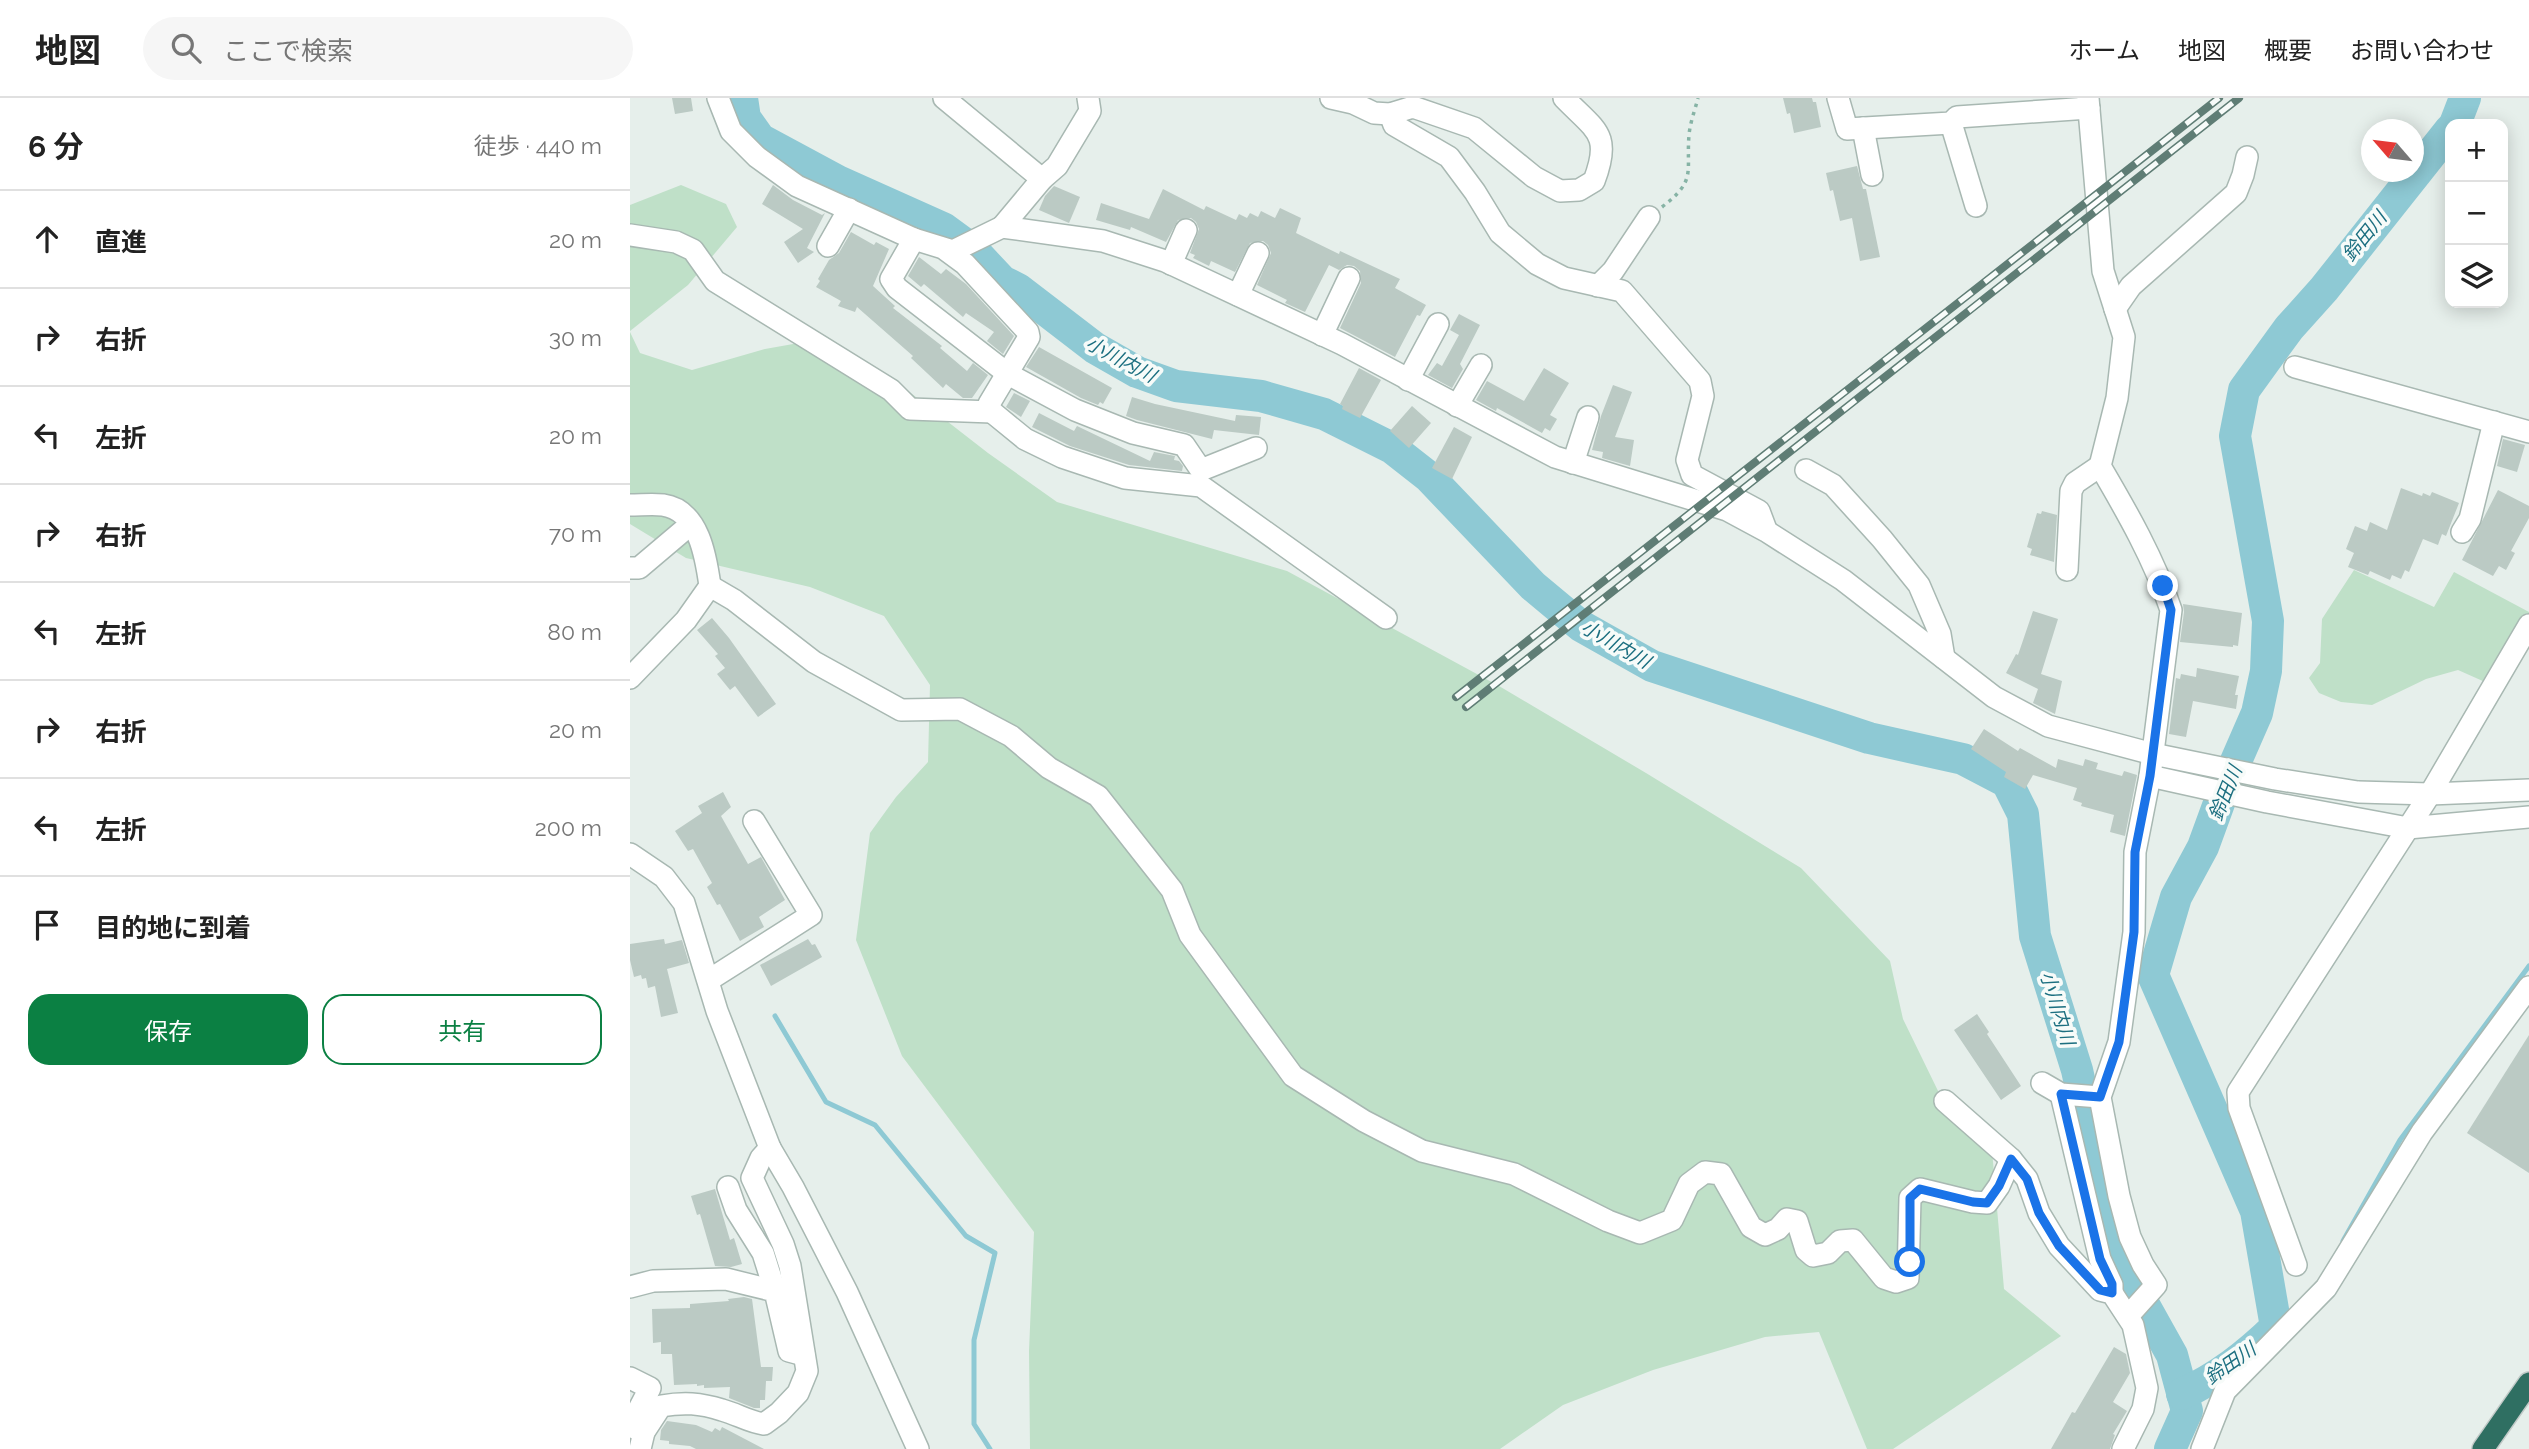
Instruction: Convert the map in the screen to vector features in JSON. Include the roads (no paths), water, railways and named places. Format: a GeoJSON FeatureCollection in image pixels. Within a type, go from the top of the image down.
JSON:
{"type":"FeatureCollection","features":[{"type":"Feature","properties":{"kind":"highway"},"geometry":{"type":"LineString","coordinates":[[2483,1449],[2529,1383]]}},
{"type":"Feature","properties":{"kind":"street"},"geometry":{"type":"LineString","coordinates":[[718,98],[731,131],[757,157],[797,186],[914,239],[949,250],[1028,332],[1029,337],[989,404],[992,412],[1025,439],[1062,457],[1125,478],[1201,478],[1256,447]]}},
{"type":"Feature","properties":{"kind":"street"},"geometry":{"type":"LineString","coordinates":[[944,98],[1042,178]]}},
{"type":"Feature","properties":{"kind":"street"},"geometry":{"type":"LineString","coordinates":[[949,250],[997,230],[1042,178],[1057,166],[1090,111],[1088,98]]}},
{"type":"Feature","properties":{"kind":"street"},"geometry":{"type":"LineString","coordinates":[[1331,98],[1353,103],[1374,113],[1395,113],[1413,107],[1474,128],[1534,177],[1560,191],[1579,190],[1594,181],[1603,158],[1600,136],[1564,98]]}},
{"type":"Feature","properties":{"kind":"street"},"geometry":{"type":"LineString","coordinates":[[1374,98],[1395,113]]}},
{"type":"Feature","properties":{"kind":"street"},"geometry":{"type":"LineString","coordinates":[[1838,98],[1847,130],[1951,123],[1957,117],[2089,103],[2103,271],[2124,337],[2117,398],[2100,466],[2076,483],[2071,491],[2067,570]]}},
{"type":"Feature","properties":{"kind":"street"},"geometry":{"type":"LineString","coordinates":[[1395,113],[1394,125],[1449,157],[1500,233],[1536,264],[1564,278],[1622,291],[1700,382],[1703,396],[1687,460],[1692,475],[1759,511],[1766,531]]}},
{"type":"Feature","properties":{"kind":"street"},"geometry":{"type":"LineString","coordinates":[[1951,123],[1976,206]]}},
{"type":"Feature","properties":{"kind":"street"},"geometry":{"type":"LineString","coordinates":[[1863,128],[1872,176]]}},
{"type":"Feature","properties":{"kind":"street"},"geometry":{"type":"LineString","coordinates":[[2115,309],[2131,286],[2236,193],[2247,157]]}},
{"type":"Feature","properties":{"kind":"street"},"geometry":{"type":"LineString","coordinates":[[828,246],[849,209]]}},
{"type":"Feature","properties":{"kind":"street"},"geometry":{"type":"LineString","coordinates":[[1598,286],[1613,271],[1649,217]]}},
{"type":"Feature","properties":{"kind":"street"},"geometry":{"type":"LineString","coordinates":[[997,230],[1103,241],[1171,264],[1322,335],[1555,457],[1573,463],[1646,473],[1727,510],[1766,531],[1843,580],[1994,697],[2049,726],[2176,759],[2358,792],[2430,794],[2529,790]]}},
{"type":"Feature","properties":{"kind":"street"},"geometry":{"type":"LineString","coordinates":[[1171,264],[1186,230]]}},
{"type":"Feature","properties":{"kind":"street"},"geometry":{"type":"LineString","coordinates":[[630,235],[676,242],[693,250],[715,281],[891,390],[910,409],[992,412]]}},
{"type":"Feature","properties":{"kind":"street"},"geometry":{"type":"LineString","coordinates":[[914,239],[891,279],[897,288],[1008,374],[1075,410],[1133,433],[1184,445],[1201,478],[1386,618]]}},
{"type":"Feature","properties":{"kind":"street"},"geometry":{"type":"LineString","coordinates":[[1238,295],[1258,253]]}},
{"type":"Feature","properties":{"kind":"street"},"geometry":{"type":"LineString","coordinates":[[1322,335],[1349,278]]}},
{"type":"Feature","properties":{"kind":"street"},"geometry":{"type":"LineString","coordinates":[[1408,380],[1438,324]]}},
{"type":"Feature","properties":{"kind":"street"},"geometry":{"type":"LineString","coordinates":[[1457,406],[1481,365]]}},
{"type":"Feature","properties":{"kind":"street"},"geometry":{"type":"LineString","coordinates":[[2295,367],[2529,432]]}},
{"type":"Feature","properties":{"kind":"street"},"geometry":{"type":"LineString","coordinates":[[1573,463],[1588,417]]}},
{"type":"Feature","properties":{"kind":"street"},"geometry":{"type":"LineString","coordinates":[[2462,532],[2470,519],[2494,422]]}},
{"type":"Feature","properties":{"kind":"street"},"geometry":{"type":"LineString","coordinates":[[2100,466],[2131,517],[2163,586],[2171,610],[2150,776],[2135,852],[2134,932],[2119,1042],[2097,1097],[2130,1237],[2156,1285],[2129,1315]]}},
{"type":"Feature","properties":{"kind":"street"},"geometry":{"type":"LineString","coordinates":[[1806,471],[1833,485],[1919,585],[1940,634],[1944,658]]}},
{"type":"Feature","properties":{"kind":"street"},"geometry":{"type":"LineString","coordinates":[[630,505],[666,505],[685,515],[705,548],[710,586],[686,620],[630,678]]}},
{"type":"Feature","properties":{"kind":"street"},"geometry":{"type":"LineString","coordinates":[[630,568],[639,568],[691,524]]}},
{"type":"Feature","properties":{"kind":"street"},"geometry":{"type":"LineString","coordinates":[[710,586],[734,600],[814,662],[901,710],[960,709],[1011,736],[1049,768],[1098,796],[1172,890],[1189,934],[1293,1076],[1364,1121],[1422,1151],[1514,1174],[1608,1221],[1640,1233],[1672,1220],[1689,1184],[1705,1172],[1721,1174],[1751,1227],[1765,1235],[1779,1229],[1787,1219],[1797,1221],[1806,1250],[1813,1256],[1828,1253],[1840,1241],[1853,1240],[1884,1278],[1896,1282],[1908,1278],[1910,1198],[1920,1189],[1987,1203],[1999,1186],[2011,1159]]}},
{"type":"Feature","properties":{"kind":"street"},"geometry":{"type":"LineString","coordinates":[[2296,1265],[2239,1108],[2238,1092],[2430,794],[2529,625]]}},
{"type":"Feature","properties":{"kind":"street"},"geometry":{"type":"LineString","coordinates":[[2150,776],[2267,802],[2408,828],[2529,817]]}},
{"type":"Feature","properties":{"kind":"street"},"geometry":{"type":"LineString","coordinates":[[2489,821],[2529,799]]}},
{"type":"Feature","properties":{"kind":"street"},"geometry":{"type":"LineString","coordinates":[[709,980],[811,915],[754,821]]}},
{"type":"Feature","properties":{"kind":"street"},"geometry":{"type":"LineString","coordinates":[[630,854],[664,877],[684,903],[717,1012],[769,1148],[793,1187],[847,1292],[918,1449]]}},
{"type":"Feature","properties":{"kind":"street"},"geometry":{"type":"LineString","coordinates":[[2202,1449],[2225,1391],[2326,1287],[2422,1132],[2529,987]]}},
{"type":"Feature","properties":{"kind":"street"},"geometry":{"type":"LineString","coordinates":[[2042,1083],[2061,1094],[2097,1097]]}},
{"type":"Feature","properties":{"kind":"street"},"geometry":{"type":"LineString","coordinates":[[2061,1094],[2100,1259],[2112,1284],[2112,1293],[2129,1315],[2147,1388],[2143,1409],[2123,1449]]}},
{"type":"Feature","properties":{"kind":"street"},"geometry":{"type":"LineString","coordinates":[[1945,1101],[2011,1159],[2027,1179],[2039,1213],[2059,1246],[2100,1290],[2112,1293]]}},
{"type":"Feature","properties":{"kind":"street"},"geometry":{"type":"LineString","coordinates":[[630,1378],[650,1388],[630,1426],[642,1441],[662,1406],[685,1402],[722,1410],[764,1424],[798,1393],[807,1371],[790,1266],[783,1244],[752,1178],[769,1148]]}},
{"type":"Feature","properties":{"kind":"street"},"geometry":{"type":"LineString","coordinates":[[727,1187],[736,1210],[763,1253],[789,1351],[804,1355]]}},
{"type":"Feature","properties":{"kind":"street"},"geometry":{"type":"LineString","coordinates":[[630,1287],[653,1281],[726,1279],[775,1291]]}},
{"type":"Feature","properties":{"kind":"waterway","name":"小川内川"},"geometry":{"type":"LineString","coordinates":[[742,98],[745,118],[760,139],[838,181],[943,228],[973,250],[1002,281],[1018,289],[1095,348],[1137,372],[1176,386],[1261,396],[1324,414],[1392,448],[1429,477],[1533,586],[1581,626],[1652,666],[1869,738],[1963,759],[2007,782],[2023,814],[2035,936],[2077,1070],[2113,1235],[2124,1269],[2172,1355],[2187,1411],[2170,1449]]}},
{"type":"Feature","properties":{"kind":"waterway","name":"鈴田川"},"geometry":{"type":"LineString","coordinates":[[2457,119],[2465,98]]}},
{"type":"Feature","properties":{"kind":"waterway","name":"鈴田川"},"geometry":{"type":"LineString","coordinates":[[2182,1394],[2232,1365],[2276,1327],[2256,1211],[2153,975],[2176,897],[2203,847],[2226,784],[2257,713],[2266,671],[2268,621],[2235,436],[2244,390],[2289,328],[2324,289],[2445,136]]}},
{"type":"Feature","properties":{"kind":"waterway"},"geometry":{"type":"LineString","coordinates":[[2343,1241],[2400,1140],[2529,966]]}},
{"type":"Feature","properties":{"kind":"waterway"},"geometry":{"type":"LineString","coordinates":[[775,1016],[826,1102],[875,1125],[966,1236],[995,1253],[974,1340],[974,1424],[990,1449]]}},
{"type":"Feature","properties":{"kind":"railway"},"geometry":{"type":"LineString","coordinates":[[1456,697],[2219,98]]}},
{"type":"Feature","properties":{"kind":"railway"},"geometry":{"type":"LineString","coordinates":[[1466,707],[2239,98]]}}]}
